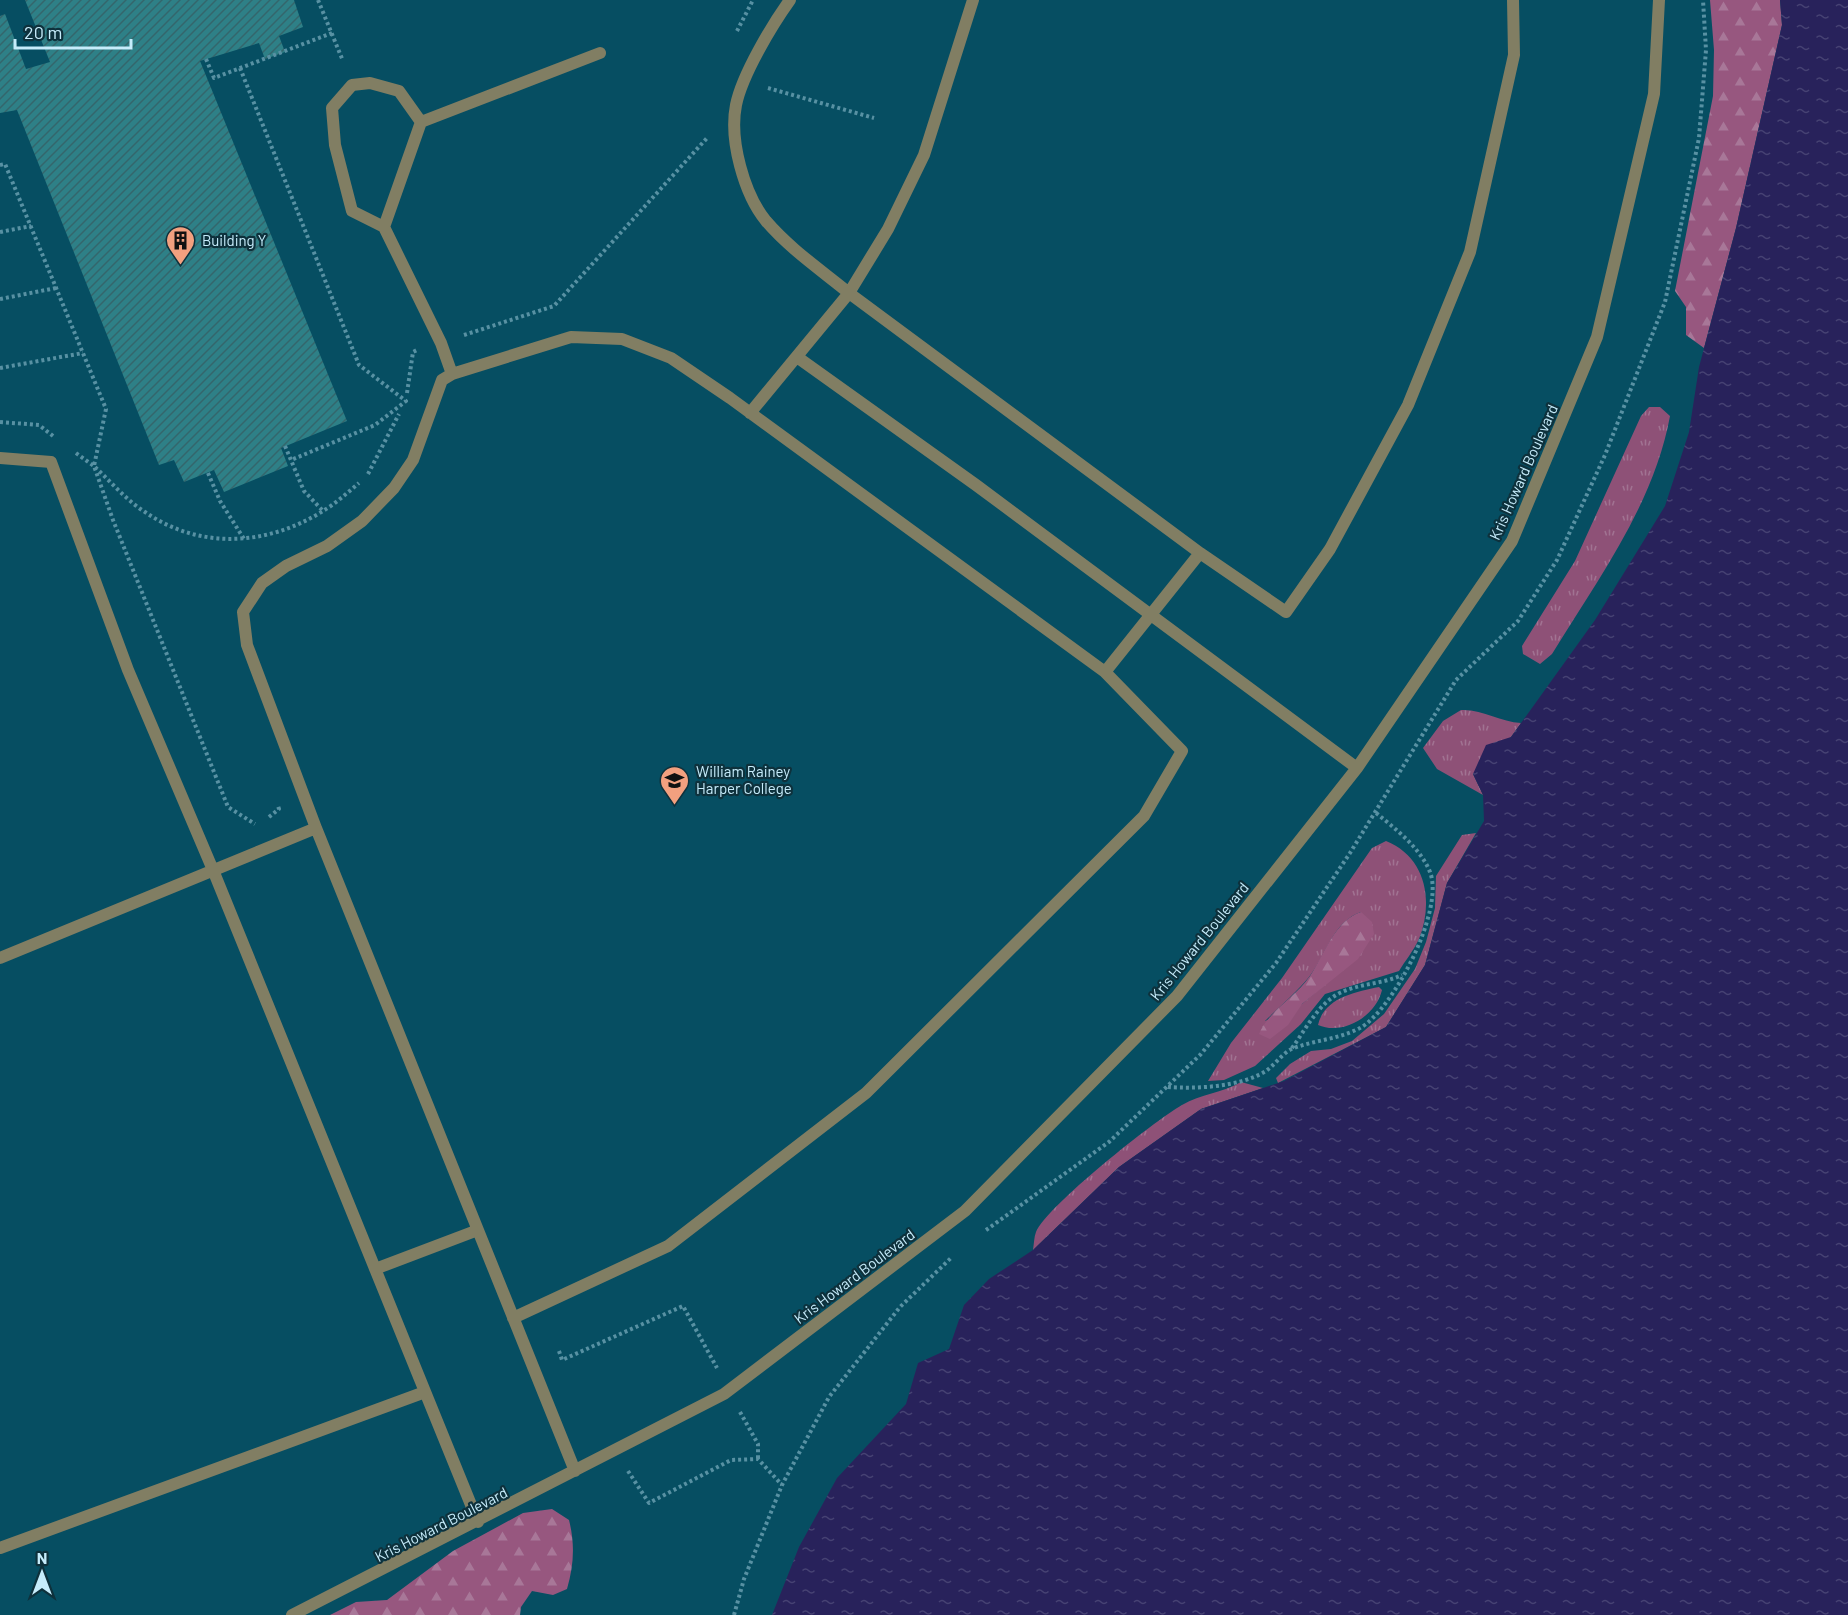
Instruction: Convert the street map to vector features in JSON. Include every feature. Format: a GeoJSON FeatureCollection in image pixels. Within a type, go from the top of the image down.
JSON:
{"type":"FeatureCollection","features":[{"type":"Feature","properties":{"kind":"lane"},"geometry":{"type":"LineString","coordinates":[[790,0],[775,21],[736,105],[736,143],[744,184],[765,219],[786,242],[849,293],[1200,553],[1286,612],[1330,549],[1408,405],[1470,252],[1514,55],[1514,0]]}},
{"type":"Feature","properties":{"kind":"lane"},"geometry":{"type":"LineString","coordinates":[[750,412],[849,293],[888,230],[924,155],[973,0]]}},
{"type":"Feature","properties":{"kind":"lane","name":"Kris Howard Boulevard"},"geometry":{"type":"LineString","coordinates":[[292,1615],[478,1522],[729,1390],[965,1211],[1177,996],[1357,768],[1512,541],[1597,337],[1654,94],[1659,0]]}},
{"type":"Feature","properties":{"kind":"lane"},"geometry":{"type":"LineString","coordinates":[[384,227],[421,122],[600,53]]}},
{"type":"Feature","properties":{"kind":"lane"},"geometry":{"type":"LineString","coordinates":[[421,122],[399,91],[370,83],[352,85],[332,108],[335,145],[352,211],[384,227],[441,343],[452,374]]}},
{"type":"Feature","properties":{"kind":"lane"},"geometry":{"type":"LineString","coordinates":[[513,1318],[668,1246],[858,1100],[1144,816],[1182,751],[1105,672],[750,412],[670,358],[622,339],[571,337],[452,374],[442,380],[413,460],[394,488],[362,521],[327,546],[286,566],[262,584],[243,612],[247,645],[316,828],[513,1318],[575,1471]]}},
{"type":"Feature","properties":{"kind":"lane"},"geometry":{"type":"LineString","coordinates":[[797,357],[976,485],[1357,768]]}},
{"type":"Feature","properties":{"kind":"lane"},"geometry":{"type":"LineString","coordinates":[[0,458],[51,462],[128,670],[213,870],[478,1522]]}},
{"type":"Feature","properties":{"kind":"lane"},"geometry":{"type":"LineString","coordinates":[[1105,672],[1200,553]]}},
{"type":"Feature","properties":{"kind":"lane"},"geometry":{"type":"LineString","coordinates":[[0,958],[316,828]]}},
{"type":"Feature","properties":{"kind":"lane"},"geometry":{"type":"LineString","coordinates":[[375,1269],[478,1230]]}},
{"type":"Feature","properties":{"kind":"lane"},"geometry":{"type":"LineString","coordinates":[[0,1548],[425,1392]]}},
{"type":"Feature","properties":{"kind":"path"},"geometry":{"type":"LineString","coordinates":[[318,0],[352,85]]}},
{"type":"Feature","properties":{"kind":"path"},"geometry":{"type":"LineString","coordinates":[[206,59],[214,78],[332,33]]}},
{"type":"Feature","properties":{"kind":"path"},"geometry":{"type":"LineString","coordinates":[[240,68],[359,365],[406,401],[375,425],[291,460]]}},
{"type":"Feature","properties":{"kind":"path"},"geometry":{"type":"LineString","coordinates":[[745,82],[874,118]]}},
{"type":"Feature","properties":{"kind":"path"},"geometry":{"type":"LineString","coordinates":[[0,165],[5,164],[106,409],[94,466],[113,520],[228,807],[258,825]]}},
{"type":"Feature","properties":{"kind":"path"},"geometry":{"type":"LineString","coordinates":[[0,232],[30,226]]}},
{"type":"Feature","properties":{"kind":"path"},"geometry":{"type":"LineString","coordinates":[[0,299],[56,288]]}},
{"type":"Feature","properties":{"kind":"path"},"geometry":{"type":"LineString","coordinates":[[0,368],[83,353]]}},
{"type":"Feature","properties":{"kind":"path"},"geometry":{"type":"LineString","coordinates":[[0,422],[39,425],[57,439]]}},
{"type":"Feature","properties":{"kind":"path"},"geometry":{"type":"LineString","coordinates":[[66,446],[94,466]]}},
{"type":"Feature","properties":{"kind":"path"},"geometry":{"type":"LineString","coordinates":[[285,446],[304,491],[323,511]]}},
{"type":"Feature","properties":{"kind":"path"},"geometry":{"type":"LineString","coordinates":[[208,472],[220,501],[245,540]]}},
{"type":"Feature","properties":{"kind":"path"},"geometry":{"type":"LineString","coordinates":[[265,820],[279,809],[276,798]]}},
{"type":"Feature","properties":{"kind":"path"},"geometry":{"type":"LineString","coordinates":[[1291,1049],[1339,1037],[1362,1027],[1384,1004],[1422,942],[1432,894],[1430,872],[1407,839],[1375,812]]}},
{"type":"Feature","properties":{"kind":"path"},"geometry":{"type":"LineString","coordinates":[[1168,1087],[1198,1089],[1223,1085],[1264,1071],[1291,1049],[1328,1000],[1343,992],[1389,981],[1404,974]]}},
{"type":"Feature","properties":{"kind":"path"},"geometry":{"type":"LineString","coordinates":[[559,1351],[562,1360],[683,1306],[758,1444],[758,1459],[782,1485]]}},
{"type":"Feature","properties":{"kind":"path"},"geometry":{"type":"LineString","coordinates":[[616,1450],[649,1503],[731,1460],[758,1459]]}},
{"type":"Feature","properties":{"kind":"green space"},"geometry":{"type":"Polygon","coordinates":[[[1710,0],[1780,0],[1782,25],[1736,228],[1704,348],[1686,335],[1686,307],[1675,291],[1713,96],[1714,50],[1710,0]]]}},
{"type":"Feature","properties":{"kind":"green space"},"geometry":{"type":"Polygon","coordinates":[[[1649,407],[1660,407],[1670,416],[1651,480],[1638,510],[1605,569],[1552,654],[1540,664],[1523,654],[1522,646],[1575,561],[1641,416],[1649,407]]]}},
{"type":"Feature","properties":{"kind":"green space"},"geometry":{"type":"Polygon","coordinates":[[[1461,710],[1477,711],[1521,723],[1511,737],[1473,774],[1483,795],[1437,769],[1423,748],[1443,721],[1461,710]]]}},
{"type":"Feature","properties":{"kind":"green space"},"geometry":{"type":"Polygon","coordinates":[[[1476,833],[1447,883],[1425,965],[1386,1027],[1278,1083],[1276,1078],[1290,1064],[1311,1051],[1331,1049],[1352,1041],[1384,1014],[1415,969],[1426,942],[1435,908],[1436,876],[1462,835],[1476,833]]]}},
{"type":"Feature","properties":{"kind":"green space"},"geometry":{"type":"Polygon","coordinates":[[[1386,841],[1400,848],[1418,869],[1423,882],[1426,896],[1424,925],[1417,943],[1399,971],[1325,994],[1301,1024],[1255,1066],[1224,1080],[1208,1081],[1231,1043],[1282,978],[1372,848],[1386,841]],[[1361,912],[1343,923],[1330,940],[1309,977],[1265,1021],[1302,1004],[1329,981],[1361,912]]]}},
{"type":"Feature","properties":{"kind":"green space"},"geometry":{"type":"Polygon","coordinates":[[[1361,912],[1372,922],[1374,934],[1358,959],[1302,1004],[1288,1025],[1270,1039],[1259,1034],[1276,1010],[1310,976],[1337,930],[1352,916],[1361,912]]]}},
{"type":"Feature","properties":{"kind":"green space"},"geometry":{"type":"Polygon","coordinates":[[[1379,987],[1382,990],[1379,999],[1366,1015],[1357,1021],[1338,1028],[1318,1025],[1321,1016],[1334,1002],[1360,991],[1379,987]]]}},
{"type":"Feature","properties":{"kind":"green space"},"geometry":{"type":"Polygon","coordinates":[[[1241,1082],[1263,1088],[1201,1109],[1119,1167],[1033,1250],[1036,1232],[1044,1220],[1126,1145],[1182,1105],[1241,1082]]]}},
{"type":"Feature","properties":{"kind":"green space"},"geometry":{"type":"Polygon","coordinates":[[[552,1509],[569,1520],[571,1529],[573,1554],[567,1589],[553,1595],[532,1591],[521,1607],[520,1615],[330,1615],[356,1602],[387,1600],[453,1551],[523,1513],[552,1509]]]}},
{"type":"Feature","properties":{"kind":"water"},"geometry":{"type":"Polygon","coordinates":[[[1780,0],[1848,0],[1848,1615],[772,1615],[799,1547],[837,1478],[906,1404],[918,1363],[949,1349],[964,1305],[989,1279],[1033,1250],[1119,1167],[1201,1109],[1284,1081],[1386,1027],[1425,965],[1447,883],[1484,821],[1483,795],[1473,774],[1486,745],[1511,737],[1595,620],[1665,506],[1689,432],[1699,367],[1736,228],[1782,25],[1780,0]]]}},
{"type":"Feature","properties":{"kind":"building","name":"Building Y"},"geometry":{"type":"Polygon","coordinates":[[[25,0],[294,0],[303,27],[279,36],[285,52],[265,59],[259,43],[200,61],[347,421],[281,448],[288,466],[224,492],[214,470],[184,482],[174,460],[159,465],[17,110],[0,113],[0,16],[5,14],[26,69],[50,62],[25,0]]]}},
{"type":"Feature","properties":{"kind":"place","name":"Building Y"},"geometry":{"type":"Point","coordinates":[181,266]}},
{"type":"Feature","properties":{"kind":"place","name":"William Rainey Harper College"},"geometry":{"type":"Point","coordinates":[675,806]}}]}
